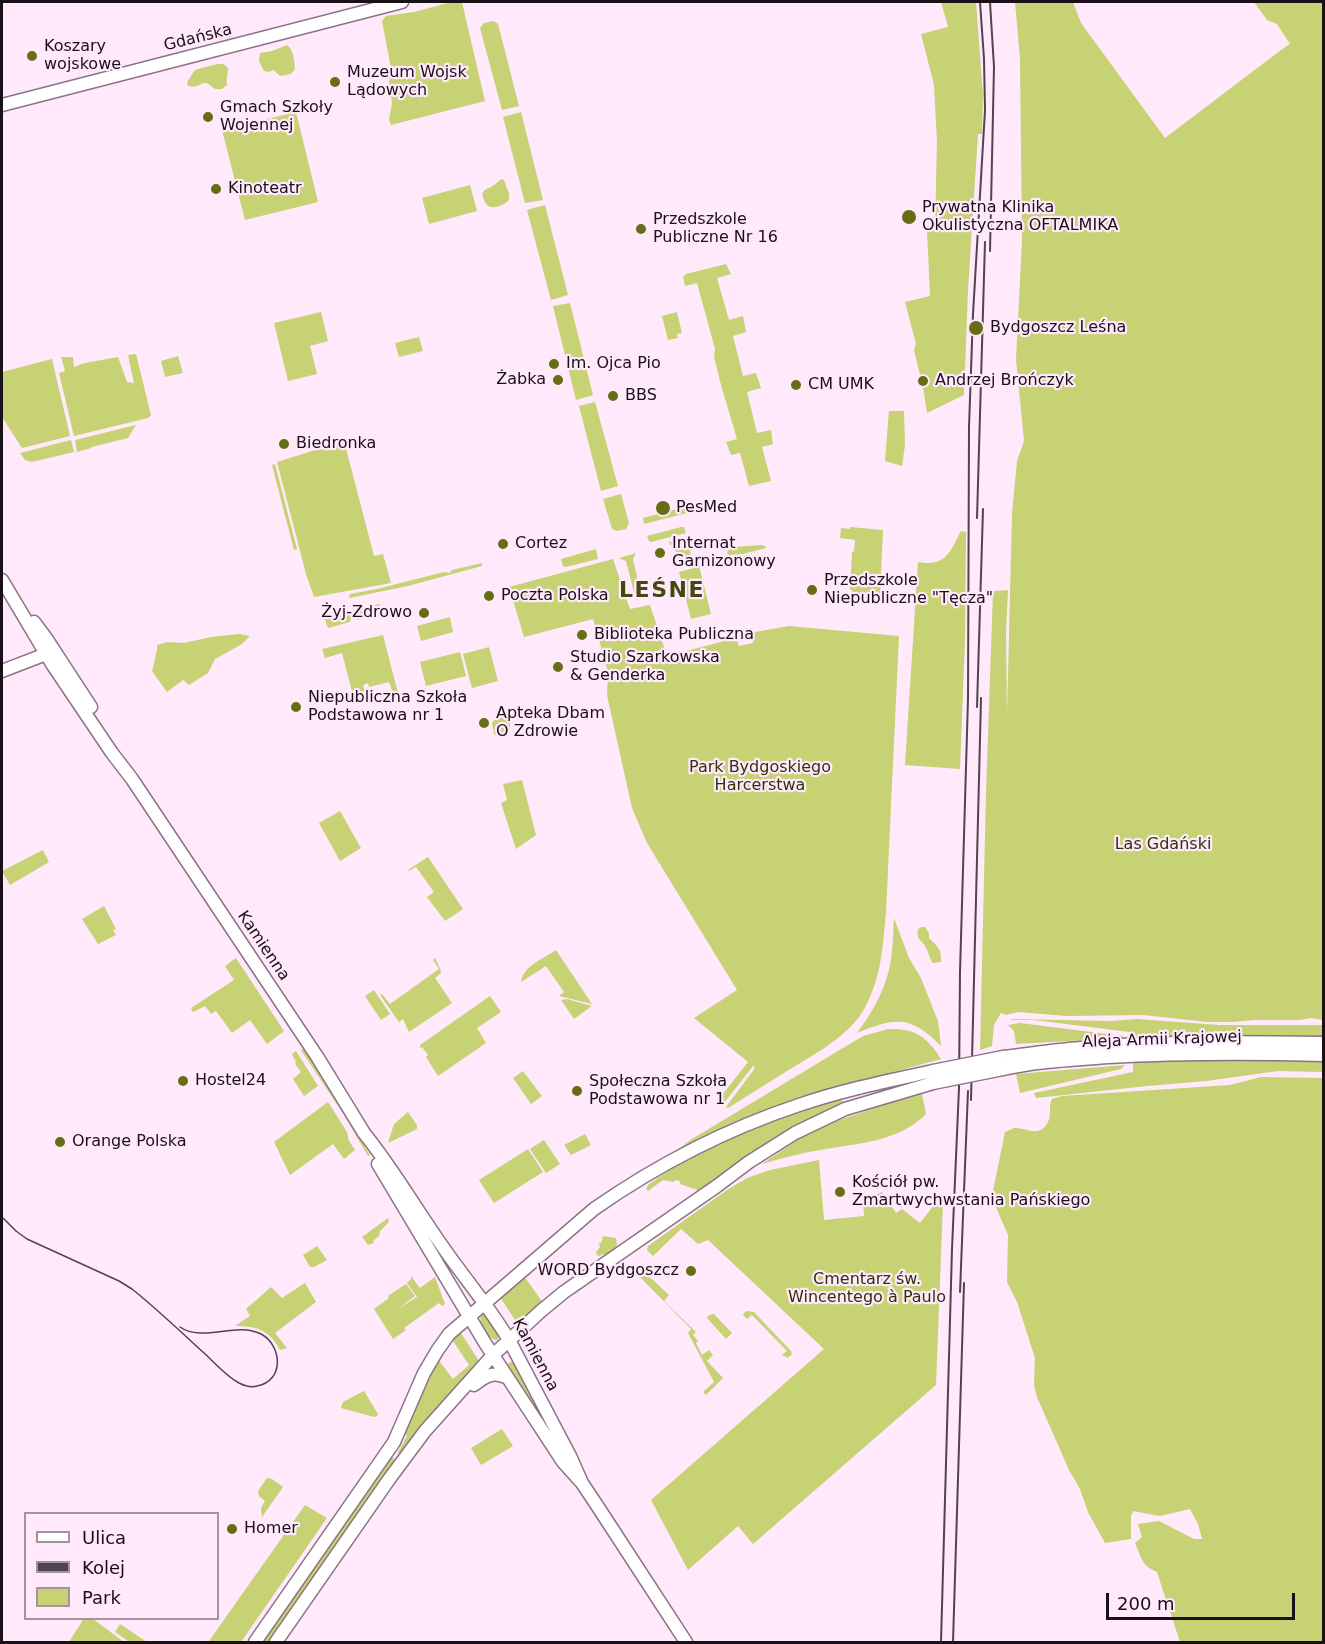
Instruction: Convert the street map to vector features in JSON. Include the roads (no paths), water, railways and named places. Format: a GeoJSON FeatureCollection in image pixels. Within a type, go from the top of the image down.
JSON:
{"type":"FeatureCollection","features":[{"type":"Feature","properties":{"kind":"main road","name":"Gdańska"},"geometry":{"type":"LineString","coordinates":[[2,105],[402,2]]}},
{"type":"Feature","properties":{"kind":"main road","name":"Kamienna"},"geometry":{"type":"LineString","coordinates":[[2,580],[112,753],[132,779],[308,1043],[364,1133],[379,1151],[445,1251],[485,1303],[509,1340],[582,1483]]}},
{"type":"Feature","properties":{"kind":"main road"},"geometry":{"type":"LineString","coordinates":[[2,670],[53,658]]}},
{"type":"Feature","properties":{"kind":"main road","name":"Aleja Armii Krajowej"},"geometry":{"type":"LineString","coordinates":[[1003,1063],[1080,1048],[1138,1044],[1323,1043]]}},
{"type":"Feature","properties":{"kind":"main road","name":"Aleja Armii Krajowej"},"geometry":{"type":"LineString","coordinates":[[1003,1063],[1146,1055],[1323,1055]]}},
{"type":"Feature","properties":{"kind":"main road"},"geometry":{"type":"LineString","coordinates":[[255,1642],[394,1442],[424,1373],[449,1334],[594,1209],[618,1192],[708,1142],[799,1105],[852,1090],[1003,1063]]}},
{"type":"Feature","properties":{"kind":"main road"},"geometry":{"type":"LineString","coordinates":[[276,1642],[401,1462],[455,1396],[493,1355],[564,1292],[775,1145],[845,1109],[933,1077]]}},
{"type":"Feature","properties":{"kind":"main road","name":"Kamienna"},"geometry":{"type":"LineString","coordinates":[[364,1133],[373,1155],[493,1355],[563,1462],[582,1483],[686,1642]]}},
{"type":"Feature","properties":{"kind":"main road"},"geometry":{"type":"LineString","coordinates":[[474,1289],[499,1292]]}},
{"type":"Feature","properties":{"kind":"main road"},"geometry":{"type":"LineString","coordinates":[[455,1396],[470,1389],[489,1374],[508,1378]]}},
{"type":"Feature","properties":{"kind":"tram line"},"geometry":{"type":"LineString","coordinates":[[2,1217],[27,1239],[132,1289],[239,1383],[252,1387],[266,1383],[276,1370],[277,1362],[273,1346],[261,1334],[241,1330],[199,1333],[180,1327]]}},
{"type":"Feature","properties":{"kind":"railway"},"geometry":{"type":"LineString","coordinates":[[941,1642],[959,1088],[968,699],[969,427],[985,110],[980,2]]}},
{"type":"Feature","properties":{"kind":"railway"},"geometry":{"type":"LineString","coordinates":[[990,2],[994,67],[990,251]]}},
{"type":"Feature","properties":{"kind":"railway"},"geometry":{"type":"LineString","coordinates":[[977,518],[985,242]]}},
{"type":"Feature","properties":{"kind":"railway"},"geometry":{"type":"LineString","coordinates":[[977,707],[983,509]]}},
{"type":"Feature","properties":{"kind":"railway"},"geometry":{"type":"LineString","coordinates":[[971,1100],[981,698]]}},
{"type":"Feature","properties":{"kind":"railway"},"geometry":{"type":"LineString","coordinates":[[960,1292],[968,1091]]}},
{"type":"Feature","properties":{"kind":"railway"},"geometry":{"type":"LineString","coordinates":[[953,1642],[964,1283]]}},
{"type":"Feature","properties":{"kind":"place","name":"Koszary wojskowe"},"geometry":{"type":"Point","coordinates":[32,56]}},
{"type":"Feature","properties":{"kind":"place","name":"Muzeum Wojsk Lądowych"},"geometry":{"type":"Point","coordinates":[335,82]}},
{"type":"Feature","properties":{"kind":"place","name":"Gmach Szkoły Wojennej"},"geometry":{"type":"Point","coordinates":[208,117]}},
{"type":"Feature","properties":{"kind":"place","name":"Kinoteatr"},"geometry":{"type":"Point","coordinates":[216,189]}},
{"type":"Feature","properties":{"kind":"place","name":"Prywatna Klinika Okulistyczna OFTALMIKA"},"geometry":{"type":"Point","coordinates":[909,217]}},
{"type":"Feature","properties":{"kind":"place","name":"Przedszkole Publiczne Nr 16"},"geometry":{"type":"Point","coordinates":[641,229]}},
{"type":"Feature","properties":{"kind":"place","name":"Bydgoszcz Leśna"},"geometry":{"type":"Point","coordinates":[976,328]}},
{"type":"Feature","properties":{"kind":"place","name":"Im. Ojca Pio"},"geometry":{"type":"Point","coordinates":[554,364]}},
{"type":"Feature","properties":{"kind":"place","name":"Żabka"},"geometry":{"type":"Point","coordinates":[558,380]}},
{"type":"Feature","properties":{"kind":"place","name":"Andrzej Brończyk"},"geometry":{"type":"Point","coordinates":[923,381]}},
{"type":"Feature","properties":{"kind":"place","name":"CM UMK"},"geometry":{"type":"Point","coordinates":[796,385]}},
{"type":"Feature","properties":{"kind":"place","name":"BBS"},"geometry":{"type":"Point","coordinates":[613,396]}},
{"type":"Feature","properties":{"kind":"place","name":"Biedronka"},"geometry":{"type":"Point","coordinates":[284,444]}},
{"type":"Feature","properties":{"kind":"place","name":"PesMed"},"geometry":{"type":"Point","coordinates":[663,508]}},
{"type":"Feature","properties":{"kind":"place","name":"Cortez"},"geometry":{"type":"Point","coordinates":[503,544]}},
{"type":"Feature","properties":{"kind":"place","name":"Internat Garnizonowy"},"geometry":{"type":"Point","coordinates":[660,553]}},
{"type":"Feature","properties":{"kind":"place","name":"Przedszkole Niepubliczne \"Tęcza\""},"geometry":{"type":"Point","coordinates":[812,590]}},
{"type":"Feature","properties":{"kind":"place","name":"Poczta Polska"},"geometry":{"type":"Point","coordinates":[489,596]}},
{"type":"Feature","properties":{"kind":"place","name":"Żyj-Zdrowo"},"geometry":{"type":"Point","coordinates":[424,613]}},
{"type":"Feature","properties":{"kind":"place","name":"Biblioteka Publiczna"},"geometry":{"type":"Point","coordinates":[582,635]}},
{"type":"Feature","properties":{"kind":"place","name":"Studio Szarkowska & Genderka"},"geometry":{"type":"Point","coordinates":[558,667]}},
{"type":"Feature","properties":{"kind":"place","name":"Niepubliczna Szkoła Podstawowa nr 1"},"geometry":{"type":"Point","coordinates":[296,707]}},
{"type":"Feature","properties":{"kind":"place","name":"Apteka Dbam O Zdrowie"},"geometry":{"type":"Point","coordinates":[484,723]}},
{"type":"Feature","properties":{"kind":"place","name":"Hostel24"},"geometry":{"type":"Point","coordinates":[183,1081]}},
{"type":"Feature","properties":{"kind":"place","name":"Społeczna Szkoła Podstawowa nr 1"},"geometry":{"type":"Point","coordinates":[577,1091]}},
{"type":"Feature","properties":{"kind":"place","name":"Orange Polska"},"geometry":{"type":"Point","coordinates":[60,1142]}},
{"type":"Feature","properties":{"kind":"place","name":"Kościół pw. Zmartwychwstania Pańskiego"},"geometry":{"type":"Point","coordinates":[840,1192]}},
{"type":"Feature","properties":{"kind":"place","name":"WORD Bydgoszcz"},"geometry":{"type":"Point","coordinates":[691,1271]}},
{"type":"Feature","properties":{"kind":"place","name":"Homer"},"geometry":{"type":"Point","coordinates":[232,1529]}},
{"type":"Feature","properties":{"kind":"district","name":"LEŚNE"},"geometry":{"type":"Point","coordinates":[662,591]}},
{"type":"Feature","properties":{"kind":"park label","name":"Park Bydgoskiego Harcerstwa"},"geometry":{"type":"Point","coordinates":[760,777]}},
{"type":"Feature","properties":{"kind":"park label","name":"Las Gdański"},"geometry":{"type":"Point","coordinates":[1163,845]}},
{"type":"Feature","properties":{"kind":"park label","name":"Cmentarz św. Wincentego à Paulo"},"geometry":{"type":"Point","coordinates":[867,1289]}}]}
